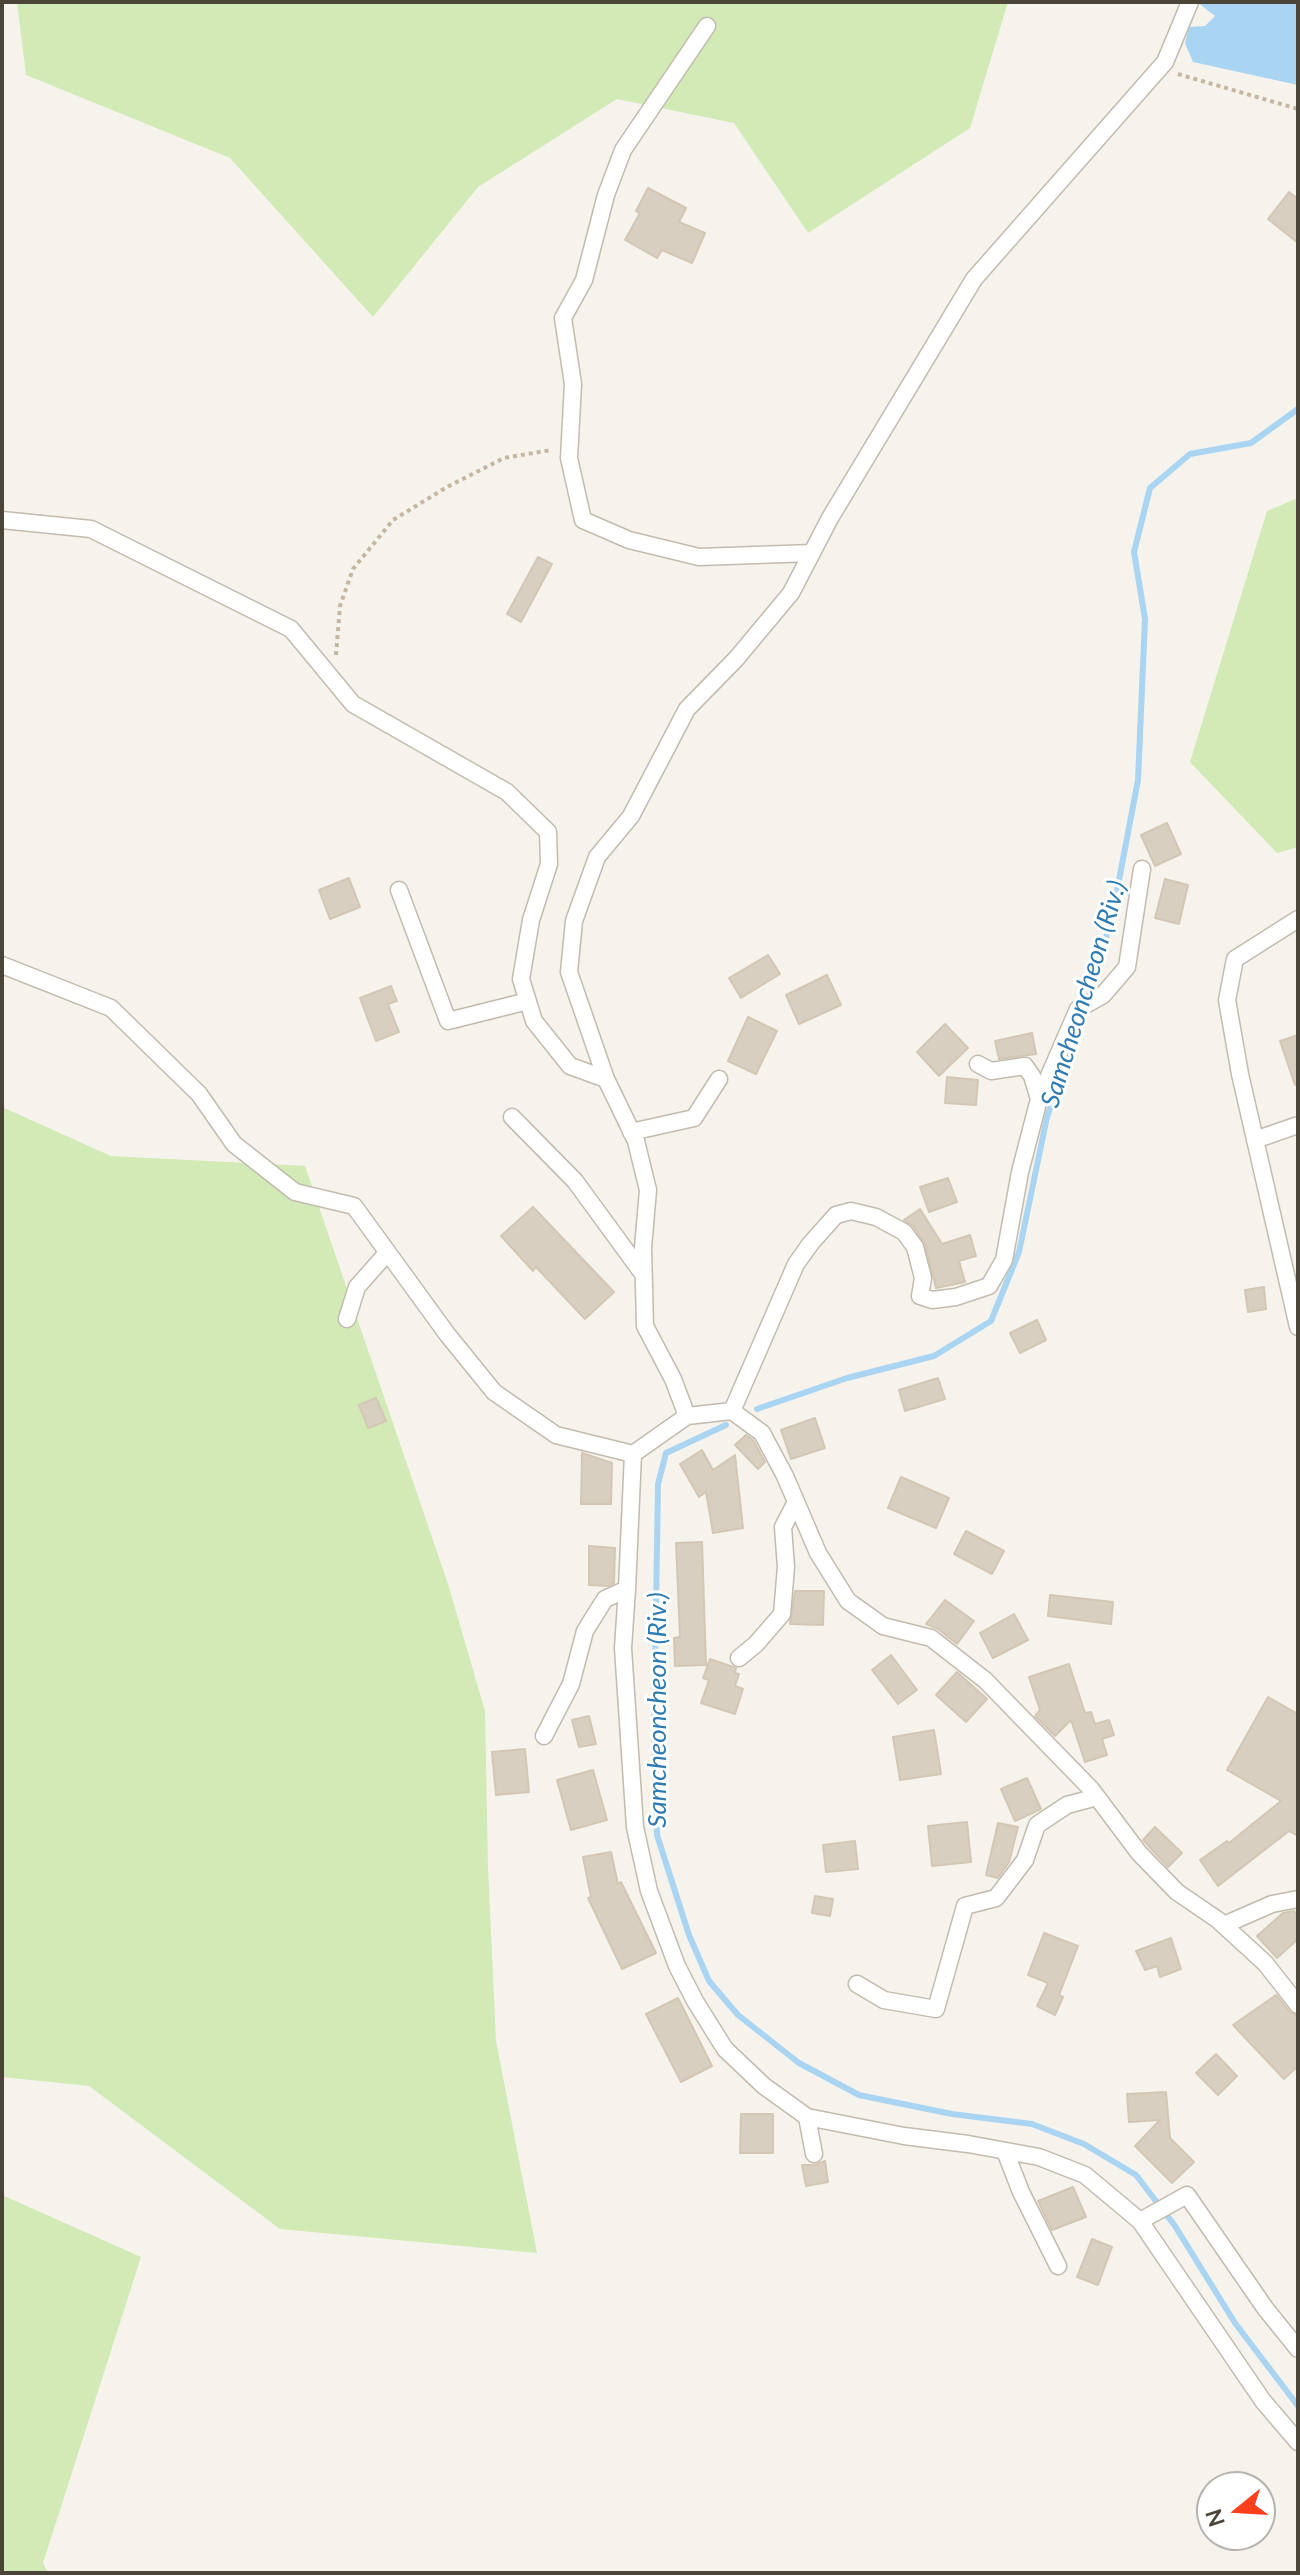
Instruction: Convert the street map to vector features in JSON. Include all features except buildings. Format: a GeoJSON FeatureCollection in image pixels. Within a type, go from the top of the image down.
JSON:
{"type":"FeatureCollection","features":[{"type":"Feature","properties":{"kind":"street"},"geometry":{"type":"LineString","coordinates":[[687,1416],[673,1379],[645,1326],[643,1248],[648,1190],[631,1132],[606,1079],[569,972],[574,921],[597,857],[631,816],[687,709],[736,659],[791,593],[830,518],[974,279],[1165,62],[1190,2]]}},
{"type":"Feature","properties":{"kind":"street"},"geometry":{"type":"LineString","coordinates":[[707,26],[623,150],[606,195],[584,280],[563,318],[573,384],[569,458],[583,520],[629,540],[699,557],[812,553]]}},
{"type":"Feature","properties":{"kind":"street"},"geometry":{"type":"LineString","coordinates":[[2,520],[91,529],[291,629],[353,704],[507,792],[548,832],[549,864],[531,920],[521,979],[534,1021],[570,1066],[606,1079]]}},
{"type":"Feature","properties":{"kind":"street"},"geometry":{"type":"LineString","coordinates":[[732,1411],[796,1264],[836,1215],[851,1211],[876,1217],[904,1232],[915,1247],[923,1278],[920,1296],[932,1300],[956,1297],[989,1286],[1004,1260],[1020,1172],[1039,1099],[1078,1009],[1101,996],[1127,967],[1142,869]]}},
{"type":"Feature","properties":{"kind":"street"},"geometry":{"type":"LineString","coordinates":[[399,890],[448,1021],[528,1001]]}},
{"type":"Feature","properties":{"kind":"street"},"geometry":{"type":"LineString","coordinates":[[1298,919],[1235,959],[1227,1000],[1255,1140],[1298,1321]]}},
{"type":"Feature","properties":{"kind":"street"},"geometry":{"type":"LineString","coordinates":[[2,965],[111,1008],[199,1094],[234,1144],[295,1192],[354,1206],[494,1392],[556,1435],[633,1454],[687,1416],[732,1411],[762,1433],[818,1553],[848,1601],[883,1626],[931,1638],[985,1680],[1097,1797],[1139,1853],[1177,1892],[1224,1925],[1265,1963],[1298,2005]]}},
{"type":"Feature","properties":{"kind":"street"},"geometry":{"type":"LineString","coordinates":[[978,1064],[991,1071],[1025,1066],[1032,1076],[1039,1099]]}},
{"type":"Feature","properties":{"kind":"street"},"geometry":{"type":"LineString","coordinates":[[631,1132],[694,1118],[719,1079]]}},
{"type":"Feature","properties":{"kind":"street"},"geometry":{"type":"LineString","coordinates":[[512,1117],[575,1181],[644,1275]]}},
{"type":"Feature","properties":{"kind":"street"},"geometry":{"type":"LineString","coordinates":[[1255,1140],[1298,1125]]}},
{"type":"Feature","properties":{"kind":"street"},"geometry":{"type":"LineString","coordinates":[[347,1319],[357,1287],[387,1253]]}},
{"type":"Feature","properties":{"kind":"street"},"geometry":{"type":"LineString","coordinates":[[633,1454],[623,1648],[635,1827],[649,1891],[677,1966],[725,2049],[764,2086],[807,2117],[1039,2157],[1085,2175],[1145,2218],[1263,2401],[1298,2442]]}},
{"type":"Feature","properties":{"kind":"street"},"geometry":{"type":"LineString","coordinates":[[739,1658],[782,1614],[786,1567],[783,1527],[796,1502]]}},
{"type":"Feature","properties":{"kind":"street"},"geometry":{"type":"LineString","coordinates":[[544,1736],[571,1684],[585,1631],[605,1599],[627,1589]]}},
{"type":"Feature","properties":{"kind":"street"},"geometry":{"type":"LineString","coordinates":[[857,1984],[884,2000],[936,2009],[965,1906],[996,1898],[1025,1860],[1037,1825],[1067,1805],[1097,1797]]}},
{"type":"Feature","properties":{"kind":"street"},"geometry":{"type":"LineString","coordinates":[[1224,1925],[1272,1904],[1298,1899]]}},
{"type":"Feature","properties":{"kind":"street"},"geometry":{"type":"LineString","coordinates":[[807,2117],[814,2154]]}},
{"type":"Feature","properties":{"kind":"street"},"geometry":{"type":"LineString","coordinates":[[1005,2151],[1021,2192],[1058,2266]]}},
{"type":"Feature","properties":{"kind":"street"},"geometry":{"type":"LineString","coordinates":[[1145,2218],[1187,2195],[1265,2308],[1298,2349]]}},
{"type":"Feature","properties":{"kind":"path"},"geometry":{"type":"LineString","coordinates":[[1165,62],[1179,75],[1298,109]]}},
{"type":"Feature","properties":{"kind":"path"},"geometry":{"type":"LineString","coordinates":[[332,678],[340,606],[353,569],[393,520],[447,487],[504,458],[570,447]]}},
{"type":"Feature","properties":{"kind":"green space"},"geometry":{"type":"Polygon","coordinates":[[[17,2],[1008,2],[970,128],[808,233],[734,123],[617,99],[478,187],[373,317],[230,158],[26,75],[17,2]]]}},
{"type":"Feature","properties":{"kind":"green space"},"geometry":{"type":"Polygon","coordinates":[[[1298,498],[1298,847],[1277,853],[1190,762],[1267,511],[1298,498]]]}},
{"type":"Feature","properties":{"kind":"green space"},"geometry":{"type":"Polygon","coordinates":[[[2,1107],[111,1156],[305,1166],[448,1584],[485,1711],[496,2041],[537,2253],[280,2229],[89,2086],[2,2077],[2,1107]]]}},
{"type":"Feature","properties":{"kind":"green space"},"geometry":{"type":"Polygon","coordinates":[[[2,2195],[141,2257],[43,2563],[48,2573],[2,2573],[2,2195]]]}},
{"type":"Feature","properties":{"kind":"water"},"geometry":{"type":"Polygon","coordinates":[[[1197,2],[1298,2],[1298,85],[1193,62],[1185,43],[1189,27],[1205,26],[1215,16],[1197,2]]]}},
{"type":"Feature","properties":{"kind":"waterway","name":"Samcheoncheon (Riv.)"},"geometry":{"type":"LineString","coordinates":[[1088,999],[1112,917],[1138,780],[1145,619],[1134,552],[1150,488],[1190,454],[1251,443],[1298,409]]}},
{"type":"Feature","properties":{"kind":"waterway","name":"Samcheoncheon (Riv.)"},"geometry":{"type":"LineString","coordinates":[[757,1409],[847,1378],[934,1356],[991,1321],[1019,1252],[1047,1117],[1078,1029]]}},
{"type":"Feature","properties":{"kind":"waterway","name":"Samcheoncheon (Riv.)"},"geometry":{"type":"LineString","coordinates":[[726,1425],[666,1453],[658,1484],[654,1730],[657,1835],[689,1935],[709,1981],[738,2015],[799,2063],[859,2095],[952,2114],[1032,2124],[1084,2144],[1136,2175],[1175,2226],[1235,2323],[1298,2406]]}}]}
